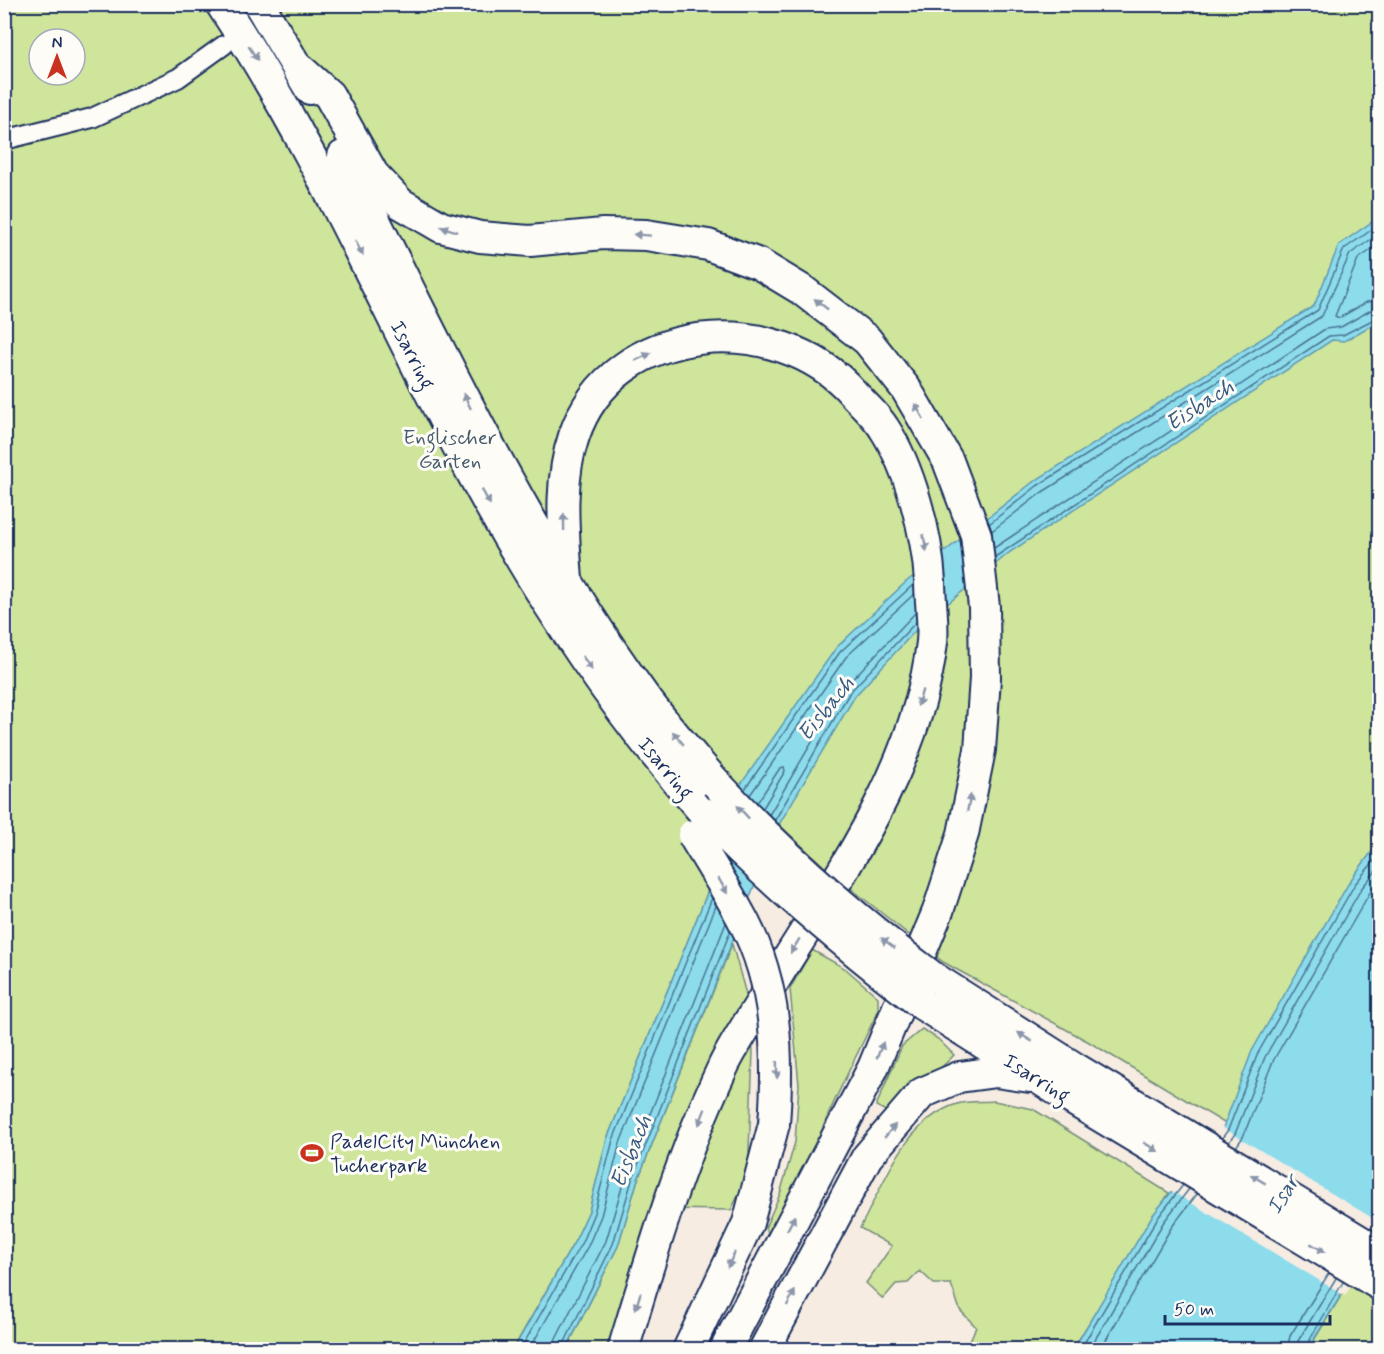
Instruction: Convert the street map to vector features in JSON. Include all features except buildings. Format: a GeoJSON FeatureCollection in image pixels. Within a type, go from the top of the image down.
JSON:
{"type":"FeatureCollection","features":[{"type":"Feature","properties":{"kind":"highway","name":"Isarring"},"geometry":{"type":"LineString","coordinates":[[221,4],[265,72],[327,186],[474,477],[545,599],[614,702],[673,777],[699,824],[847,947],[929,991],[1057,1079],[1380,1253]]}},
{"type":"Feature","properties":{"kind":"highway","name":"Isarring"},"geometry":{"type":"LineString","coordinates":[[259,4],[301,70],[498,465],[567,581],[645,697],[716,783],[808,877],[864,926],[929,991],[1057,1079],[1380,1285]]}},
{"type":"Feature","properties":{"kind":"highway"},"geometry":{"type":"LineString","coordinates":[[301,70],[328,95],[373,174],[400,202],[441,227],[480,237],[530,241],[603,234],[646,235],[708,244],[767,269],[802,290],[867,340],[906,389],[948,461],[976,535],[984,607],[985,678],[980,750],[963,834],[938,910],[873,1068],[724,1350]]}},
{"type":"Feature","properties":{"kind":"highway"},"geometry":{"type":"LineString","coordinates":[[567,581],[563,482],[575,433],[598,393],[631,362],[672,344],[716,336],[755,338],[801,352],[836,374],[884,428],[910,486],[929,563],[932,641],[906,742],[875,814],[724,1065],[666,1206],[623,1350]]}},
{"type":"Feature","properties":{"kind":"highway"},"geometry":{"type":"LineString","coordinates":[[688,1350],[748,1223],[774,1125],[778,1075],[771,1004],[760,959],[699,824]]}},
{"type":"Feature","properties":{"kind":"highway"},"geometry":{"type":"LineString","coordinates":[[764,1350],[867,1157],[922,1093],[959,1077],[996,1072],[1057,1079]]}},
{"type":"Feature","properties":{"kind":"street"},"geometry":{"type":"LineString","coordinates":[[4,140],[92,118],[178,78],[224,45]]}},
{"type":"Feature","properties":{"kind":"green space","name":"Englischer Garten"},"geometry":{"type":"Polygon","coordinates":[[[5,5],[1379,5],[1379,871],[1229,1126],[1089,1042],[943,962],[828,870],[739,788],[706,896],[607,1139],[589,1211],[576,1239],[513,1349],[5,1350],[5,5]]]}},
{"type":"Feature","properties":{"kind":"green space"},"geometry":{"type":"Polygon","coordinates":[[[732,944],[749,1005],[753,1052],[748,1175],[731,1210],[659,1209],[608,1349],[566,1350],[618,1246],[637,1182],[732,944]]]}},
{"type":"Feature","properties":{"kind":"green space"},"geometry":{"type":"Polygon","coordinates":[[[812,950],[846,969],[878,997],[878,1011],[832,1106],[794,1198],[786,1213],[768,1233],[765,1228],[780,1194],[795,1142],[799,1085],[790,989],[812,950]]]}},
{"type":"Feature","properties":{"kind":"green space"},"geometry":{"type":"Polygon","coordinates":[[[922,1029],[938,1039],[954,1055],[886,1111],[876,1106],[902,1046],[922,1029]]]}},
{"type":"Feature","properties":{"kind":"green space"},"geometry":{"type":"Polygon","coordinates":[[[994,1101],[1033,1109],[1169,1193],[1073,1349],[966,1349],[976,1327],[960,1310],[951,1284],[934,1284],[920,1271],[908,1283],[896,1284],[883,1299],[866,1283],[892,1246],[860,1228],[898,1156],[923,1124],[939,1112],[957,1104],[994,1101]]]}},
{"type":"Feature","properties":{"kind":"green space"},"geometry":{"type":"Polygon","coordinates":[[[1379,1233],[1379,1349],[1308,1350],[1379,1233]]]}},
{"type":"Feature","properties":{"kind":"water","name":"Eisbach"},"geometry":{"type":"Polygon","coordinates":[[[1379,217],[1379,321],[1344,341],[1332,340],[1010,552],[916,630],[855,696],[778,826],[637,1182],[618,1246],[566,1349],[513,1350],[576,1239],[589,1211],[607,1139],[706,896],[739,787],[836,648],[906,582],[1033,482],[1314,306],[1339,245],[1379,217]]]}},
{"type":"Feature","properties":{"kind":"water","name":"Isar"},"geometry":{"type":"Polygon","coordinates":[[[1379,842],[1379,1233],[1308,1349],[1073,1350],[1152,1216],[1223,1128],[1252,1051],[1350,881],[1379,842]]]}},
{"type":"Feature","properties":{"kind":"pier"},"geometry":{"type":"Polygon","coordinates":[[[1220,1126],[1379,1222],[1380,1238],[1345,1296],[1168,1189],[1220,1126]]]}},
{"type":"Feature","properties":{"kind":"place","name":"PadelCity München Tucherpark"},"geometry":{"type":"Point","coordinates":[312,1153]}}]}
